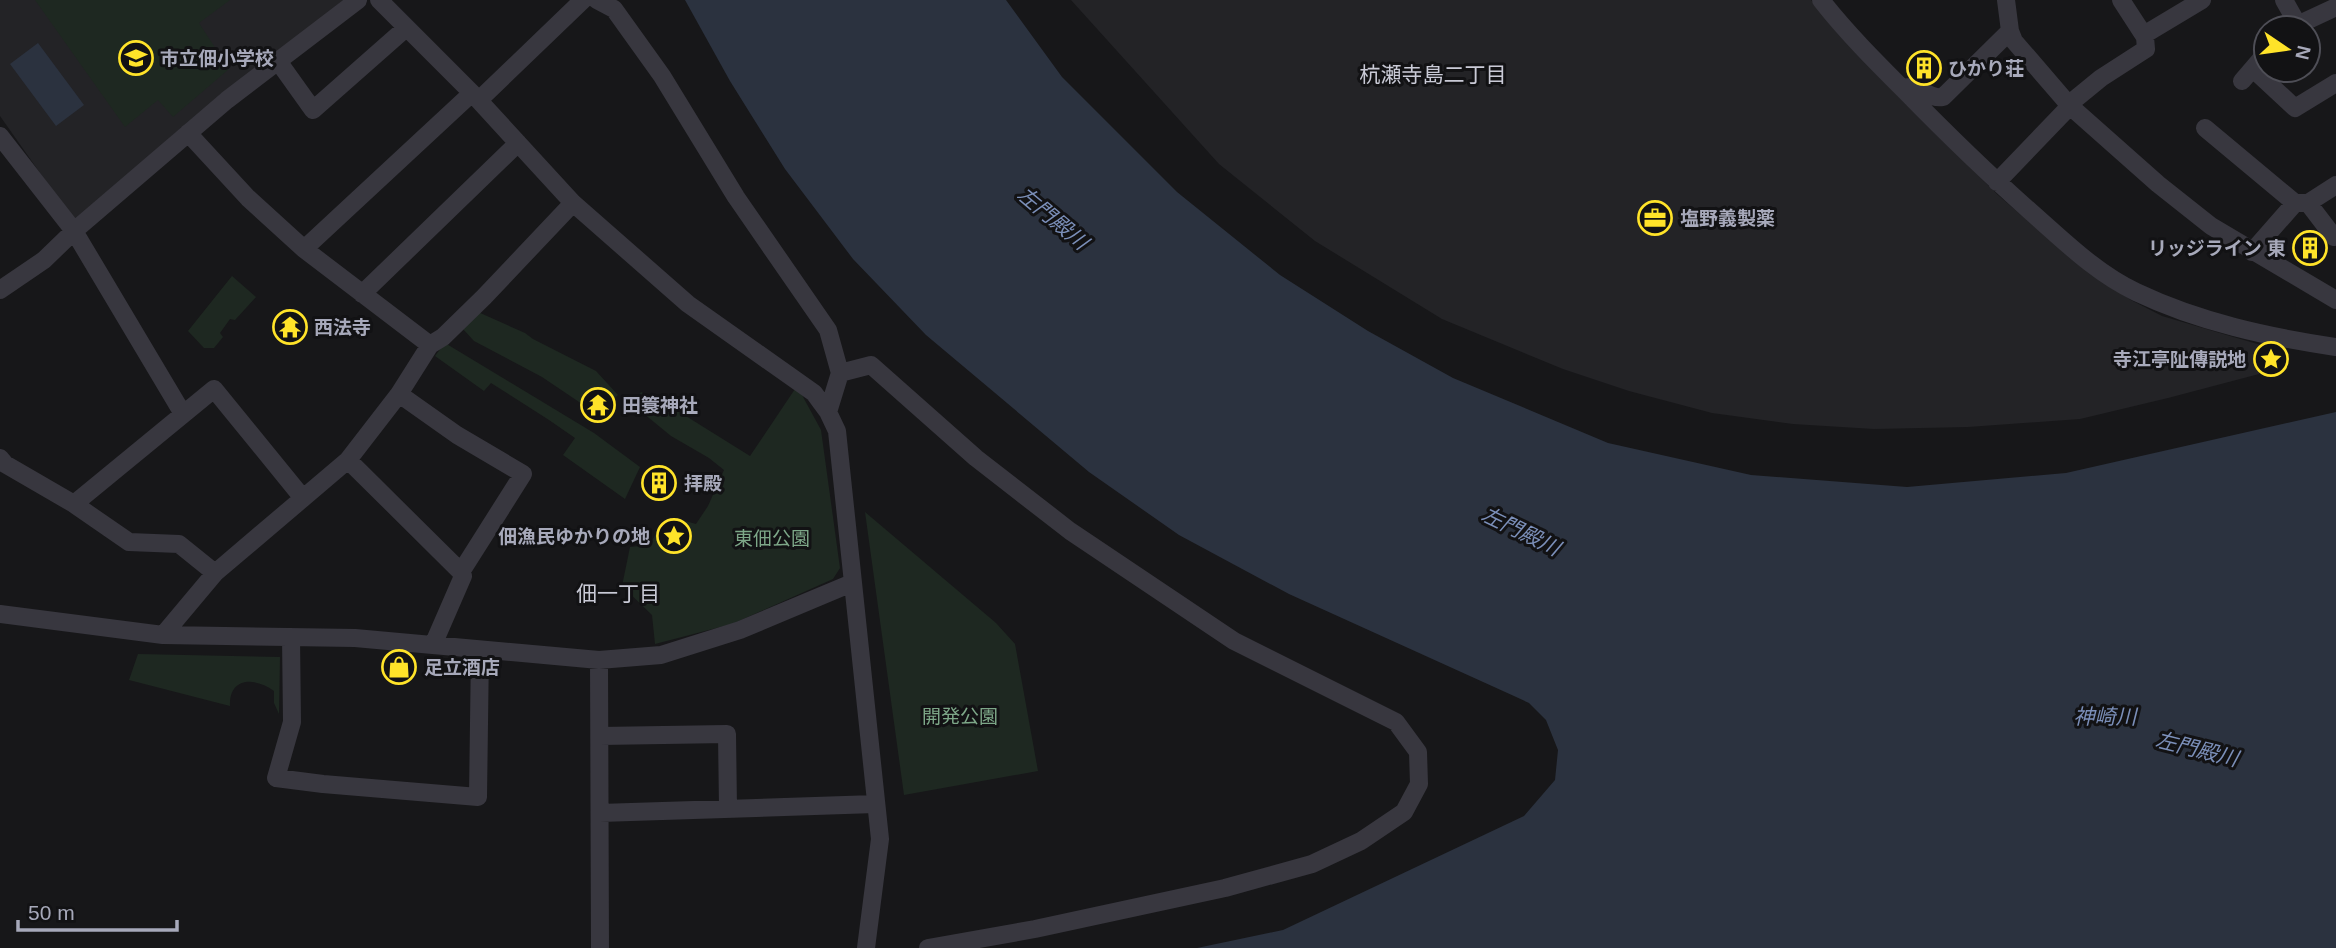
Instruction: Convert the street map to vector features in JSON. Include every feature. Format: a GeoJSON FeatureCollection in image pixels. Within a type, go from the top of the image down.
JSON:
{"type":"FeatureCollection","features":[{"type":"Feature","properties":{"kind":"street"},"geometry":{"type":"LineString","coordinates":[[0,290],[44,260],[188,133],[358,0]]}},
{"type":"Feature","properties":{"kind":"street"},"geometry":{"type":"LineString","coordinates":[[379,0],[476,97],[573,203],[688,304],[814,393],[828,412],[837,432],[880,839],[866,948]]}},
{"type":"Feature","properties":{"kind":"street"},"geometry":{"type":"LineString","coordinates":[[304,248],[583,0]]}},
{"type":"Feature","properties":{"kind":"street"},"geometry":{"type":"LineString","coordinates":[[597,0],[614,9],[662,76],[736,197],[828,330],[840,373],[828,412]]}},
{"type":"Feature","properties":{"kind":"street"},"geometry":{"type":"LineString","coordinates":[[2006,0],[2014,41],[2069,106],[2211,226],[2336,300]]}},
{"type":"Feature","properties":{"kind":"street"},"geometry":{"type":"LineString","coordinates":[[1997,182],[2069,106],[2101,78],[2146,48],[2145,37],[2121,0]]}},
{"type":"Feature","properties":{"kind":"street"},"geometry":{"type":"LineString","coordinates":[[2145,37],[2147,33],[2202,0]]}},
{"type":"Feature","properties":{"kind":"street"},"geometry":{"type":"LineString","coordinates":[[1822,1],[1902,88],[1997,182],[2096,269],[2136,292],[2210,320],[2277,338],[2336,347]]}},
{"type":"Feature","properties":{"kind":"street"},"geometry":{"type":"LineString","coordinates":[[278,61],[313,110],[406,28]]}},
{"type":"Feature","properties":{"kind":"street"},"geometry":{"type":"LineString","coordinates":[[1902,88],[1912,86],[1937,99],[1944,97],[2010,31]]}},
{"type":"Feature","properties":{"kind":"street"},"geometry":{"type":"LineString","coordinates":[[2260,84],[2295,108],[2336,83]]}},
{"type":"Feature","properties":{"kind":"street"},"geometry":{"type":"LineString","coordinates":[[2205,128],[2302,203],[2334,237]]}},
{"type":"Feature","properties":{"kind":"street"},"geometry":{"type":"LineString","coordinates":[[188,133],[248,198],[304,248],[430,345]]}},
{"type":"Feature","properties":{"kind":"street"},"geometry":{"type":"LineString","coordinates":[[0,136],[75,231],[183,414]]}},
{"type":"Feature","properties":{"kind":"street"},"geometry":{"type":"LineString","coordinates":[[362,294],[518,143]]}},
{"type":"Feature","properties":{"kind":"street"},"geometry":{"type":"LineString","coordinates":[[2252,252],[2302,203],[2336,185]]}},
{"type":"Feature","properties":{"kind":"street"},"geometry":{"type":"LineString","coordinates":[[163,635],[215,573],[348,460],[399,394],[430,345],[443,337],[484,297],[573,203]]}},
{"type":"Feature","properties":{"kind":"street"},"geometry":{"type":"LineString","coordinates":[[840,373],[871,365],[976,458],[1070,531],[1234,641],[1396,722],[1418,752],[1419,784],[1404,812],[1361,841],[1312,864],[1225,888],[1035,929],[928,948]]}},
{"type":"Feature","properties":{"kind":"street"},"geometry":{"type":"LineString","coordinates":[[74,504],[214,389],[302,497]]}},
{"type":"Feature","properties":{"kind":"street"},"geometry":{"type":"LineString","coordinates":[[399,394],[457,435],[523,474],[461,572]]}},
{"type":"Feature","properties":{"kind":"street"},"geometry":{"type":"LineString","coordinates":[[0,458],[5,464],[74,504],[129,542],[179,544],[215,573]]}},
{"type":"Feature","properties":{"kind":"street"},"geometry":{"type":"LineString","coordinates":[[348,460],[463,576],[433,645]]}},
{"type":"Feature","properties":{"kind":"street"},"geometry":{"type":"LineString","coordinates":[[0,614],[163,635],[355,638],[599,660],[671,652],[740,630],[852,583]]}},
{"type":"Feature","properties":{"kind":"street"},"geometry":{"type":"LineString","coordinates":[[290,637],[292,722],[276,778],[478,797],[480,650]]}},
{"type":"Feature","properties":{"kind":"street"},"geometry":{"type":"LineString","coordinates":[[599,660],[600,948]]}},
{"type":"Feature","properties":{"kind":"street"},"geometry":{"type":"LineString","coordinates":[[600,736],[727,734],[728,808]]}},
{"type":"Feature","properties":{"kind":"street"},"geometry":{"type":"LineString","coordinates":[[600,813],[875,804]]}},
{"type":"Feature","properties":{"kind":"shaded area","name":"市立佃小学校"},"geometry":{"type":"Polygon","coordinates":[[[0,0],[348,0],[174,134],[83,221],[71,217],[0,116],[0,0]]]}},
{"type":"Feature","properties":{"kind":"shaded area","name":"塩野義製薬"},"geometry":{"type":"Polygon","coordinates":[[[1071,0],[1811,0],[1907,105],[1998,195],[2074,261],[2131,300],[2162,316],[2272,350],[2259,374],[2168,398],[2080,419],[1968,427],[1874,429],[1793,424],[1712,413],[1629,391],[1563,369],[1442,319],[1315,241],[1219,164],[1071,0]]]}},
{"type":"Feature","properties":{"kind":"green space"},"geometry":{"type":"Polygon","coordinates":[[[35,0],[230,0],[199,23],[229,69],[173,117],[158,100],[125,127],[35,0]]]}},
{"type":"Feature","properties":{"kind":"green space"},"geometry":{"type":"Polygon","coordinates":[[[232,276],[256,297],[235,320],[230,319],[220,333],[223,337],[214,348],[204,348],[188,331],[232,276]]]}},
{"type":"Feature","properties":{"kind":"green space"},"geometry":{"type":"Polygon","coordinates":[[[478,312],[525,333],[596,371],[618,395],[604,408],[596,399],[588,408],[542,377],[474,341],[463,329],[478,312]]]}},
{"type":"Feature","properties":{"kind":"green space"},"geometry":{"type":"Polygon","coordinates":[[[445,343],[594,433],[640,467],[625,499],[563,455],[575,438],[491,383],[484,391],[435,356],[445,343]]]}},
{"type":"Feature","properties":{"kind":"green space","name":"東佃公園"},"geometry":{"type":"Polygon","coordinates":[[[795,389],[802,395],[821,430],[840,568],[833,579],[732,624],[655,644],[652,615],[622,586],[630,547],[649,545],[665,520],[679,528],[685,521],[696,524],[708,506],[724,470],[671,436],[632,404],[641,392],[673,408],[750,456],[795,389]]]}},
{"type":"Feature","properties":{"kind":"green space","name":"開発公園"},"geometry":{"type":"Polygon","coordinates":[[[865,512],[996,623],[1015,644],[1038,771],[904,795],[865,512]]]}},
{"type":"Feature","properties":{"kind":"green space"},"geometry":{"type":"Polygon","coordinates":[[[138,654],[280,657],[279,714],[274,703],[274,691],[259,683],[244,682],[238,685],[231,696],[230,706],[129,680],[138,654]]]}},
{"type":"Feature","properties":{"kind":"water"},"geometry":{"type":"Polygon","coordinates":[[[685,0],[1006,0],[1062,77],[1177,192],[1280,275],[1368,331],[1453,378],[1608,443],[1751,475],[1907,487],[2066,473],[2336,412],[2336,948],[1197,948],[1283,930],[1524,816],[1555,780],[1558,750],[1546,720],[1529,703],[1289,594],[1179,535],[1089,472],[926,335],[853,259],[785,169],[730,81],[685,0]]]}},
{"type":"Feature","properties":{"kind":"water"},"geometry":{"type":"Polygon","coordinates":[[[38,43],[84,105],[56,126],[10,64],[38,43]]]}},
{"type":"Feature","properties":{"kind":"place","name":"市立佃小学校"},"geometry":{"type":"Point","coordinates":[136,58]}},
{"type":"Feature","properties":{"kind":"place","name":"ひかり荘"},"geometry":{"type":"Point","coordinates":[1924,68]}},
{"type":"Feature","properties":{"kind":"place","name":"塩野義製薬"},"geometry":{"type":"Point","coordinates":[1655,218]}},
{"type":"Feature","properties":{"kind":"place","name":"リッジライン 東"},"geometry":{"type":"Point","coordinates":[2310,248]}},
{"type":"Feature","properties":{"kind":"place","name":"西法寺"},"geometry":{"type":"Point","coordinates":[290,327]}},
{"type":"Feature","properties":{"kind":"place","name":"寺江亭阯傳説地"},"geometry":{"type":"Point","coordinates":[2271,359]}},
{"type":"Feature","properties":{"kind":"place","name":"田簑神社"},"geometry":{"type":"Point","coordinates":[598,405]}},
{"type":"Feature","properties":{"kind":"place","name":"拝殿"},"geometry":{"type":"Point","coordinates":[659,483]}},
{"type":"Feature","properties":{"kind":"place","name":"佃漁民ゆかりの地"},"geometry":{"type":"Point","coordinates":[674,536]}},
{"type":"Feature","properties":{"kind":"place","name":"足立酒店"},"geometry":{"type":"Point","coordinates":[399,667]}},
{"type":"Feature","properties":{"kind":"district","name":"杭瀬寺島二丁目"},"geometry":{"type":"Point","coordinates":[1433,74]}},
{"type":"Feature","properties":{"kind":"district","name":"佃一丁目"},"geometry":{"type":"Point","coordinates":[618,593]}},
{"type":"Feature","properties":{"kind":"water label","name":"左門殿川"},"geometry":{"type":"Point","coordinates":[1053,218]}},
{"type":"Feature","properties":{"kind":"water label","name":"左門殿川"},"geometry":{"type":"Point","coordinates":[1521,531]}},
{"type":"Feature","properties":{"kind":"water label","name":"神崎川"},"geometry":{"type":"Point","coordinates":[2105,716]}},
{"type":"Feature","properties":{"kind":"water label","name":"左門殿川"},"geometry":{"type":"Point","coordinates":[2197,749]}}]}
